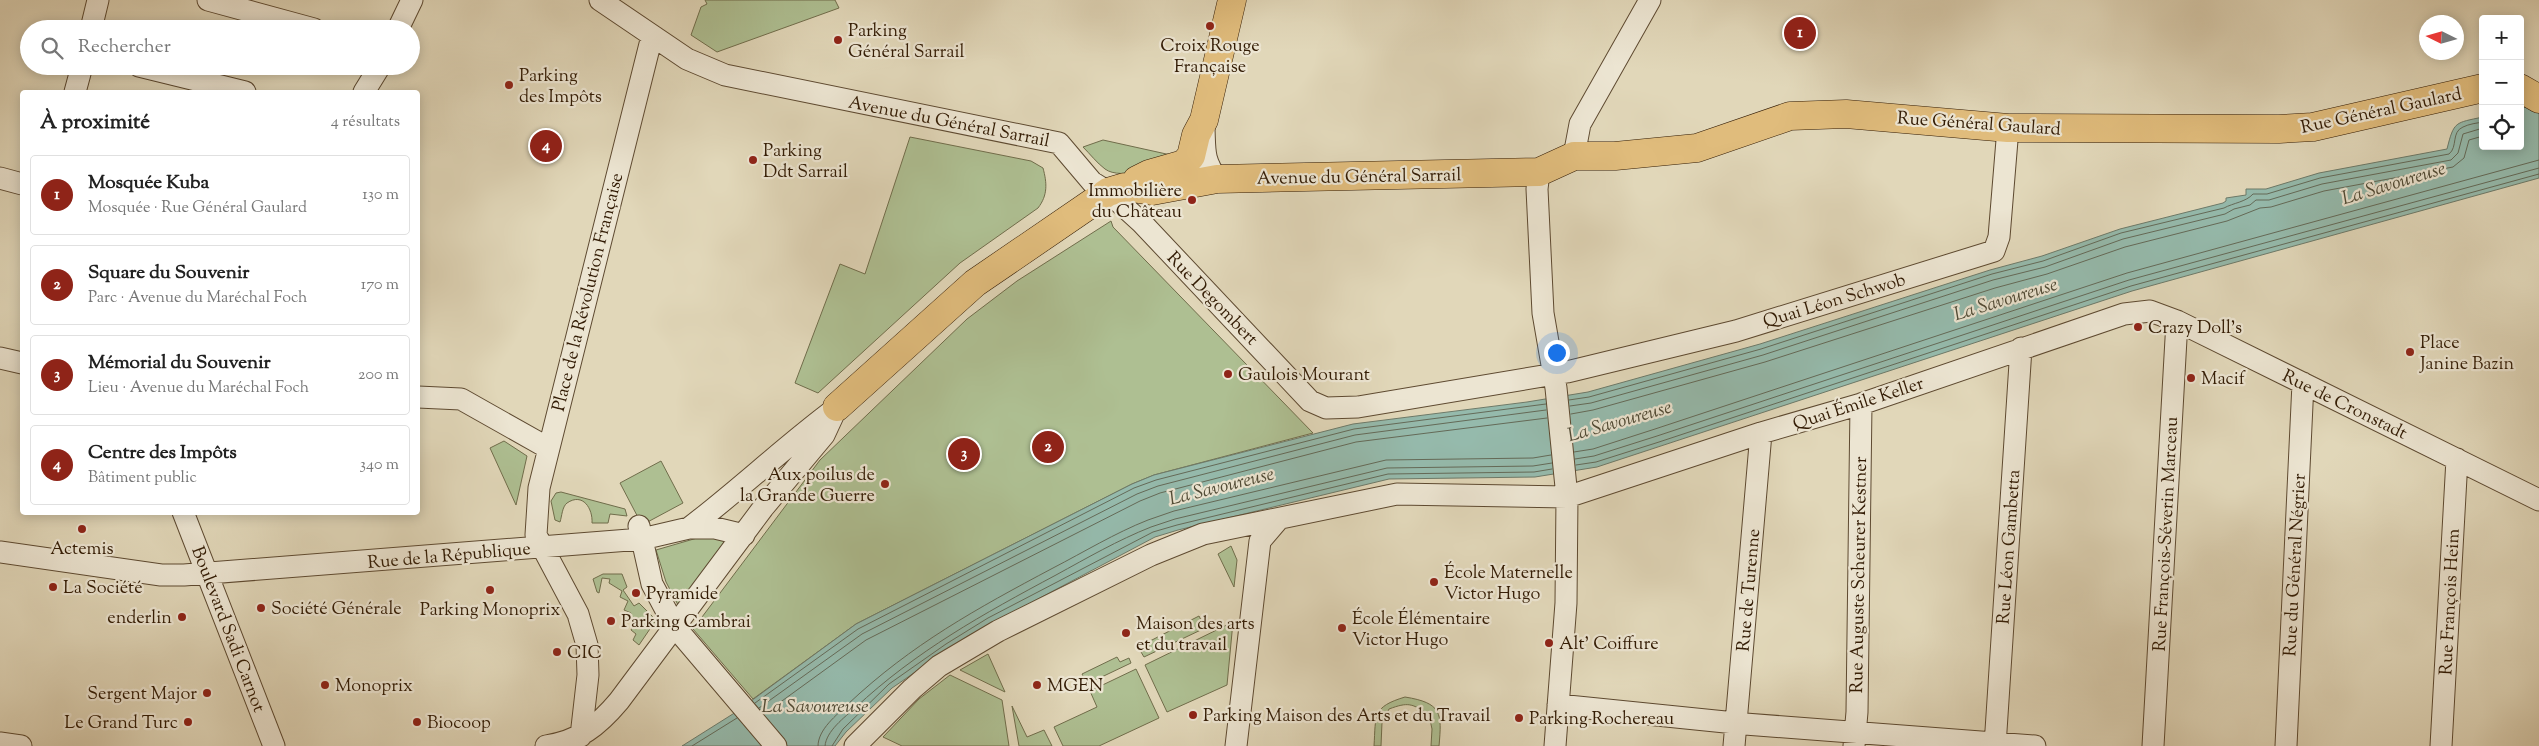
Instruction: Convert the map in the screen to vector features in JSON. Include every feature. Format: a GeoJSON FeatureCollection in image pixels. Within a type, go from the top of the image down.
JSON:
{"type":"FeatureCollection","features":[{"type":"Feature","properties":{"kind":"main road"},"geometry":{"type":"LineString","coordinates":[[837,407],[975,283],[1117,190],[1148,174],[1184,164],[1191,156],[1196,135],[1204,120],[1232,0]]}},
{"type":"Feature","properties":{"kind":"main road","name":"Rue Général Gaulard"},"geometry":{"type":"LineString","coordinates":[[1539,172],[1574,156],[1615,156],[1697,148],[1790,116],[1846,114],[2008,128],[2313,128],[2479,89]]}},
{"type":"Feature","properties":{"kind":"main road","name":"Avenue du Général Sarrail"},"geometry":{"type":"LineString","coordinates":[[1117,190],[1152,191],[1217,179],[1539,172]]}},
{"type":"Feature","properties":{"kind":"street"},"geometry":{"type":"LineString","coordinates":[[93,20],[98,0]]}},
{"type":"Feature","properties":{"kind":"street"},"geometry":{"type":"LineString","coordinates":[[208,0],[252,6],[290,20]]}},
{"type":"Feature","properties":{"kind":"street"},"geometry":{"type":"LineString","coordinates":[[402,20],[412,0]]}},
{"type":"Feature","properties":{"kind":"street","name":"Avenue du Général Sarrail"},"geometry":{"type":"LineString","coordinates":[[600,0],[687,59],[724,75],[1059,143],[1092,182],[1117,190]]}},
{"type":"Feature","properties":{"kind":"street"},"geometry":{"type":"LineString","coordinates":[[1574,156],[1580,124],[1650,0]]}},
{"type":"Feature","properties":{"kind":"street","name":"Place de la Révolution Française"},"geometry":{"type":"LineString","coordinates":[[581,736],[588,675],[587,645],[578,614],[536,535],[539,488],[652,36]]}},
{"type":"Feature","properties":{"kind":"street"},"geometry":{"type":"LineString","coordinates":[[76,90],[80,75]]}},
{"type":"Feature","properties":{"kind":"street"},"geometry":{"type":"LineString","coordinates":[[176,75],[237,90]]}},
{"type":"Feature","properties":{"kind":"street"},"geometry":{"type":"LineString","coordinates":[[365,90],[374,75]]}},
{"type":"Feature","properties":{"kind":"street"},"geometry":{"type":"LineString","coordinates":[[1204,120],[1204,147],[1207,165],[1217,179]]}},
{"type":"Feature","properties":{"kind":"street","name":"Quai Léon Schwob"},"geometry":{"type":"LineString","coordinates":[[1555,384],[1736,331],[1994,251],[2000,237],[2008,128]]}},
{"type":"Feature","properties":{"kind":"street"},"geometry":{"type":"LineString","coordinates":[[1539,172],[1537,189],[1542,295],[1555,384],[1566,487],[1566,603],[1555,746]]}},
{"type":"Feature","properties":{"kind":"street"},"geometry":{"type":"LineString","coordinates":[[0,178],[20,183]]}},
{"type":"Feature","properties":{"kind":"street","name":"Rue Degombert"},"geometry":{"type":"LineString","coordinates":[[1117,190],[1142,223],[1310,401],[1326,408],[1379,404],[1555,384]]}},
{"type":"Feature","properties":{"kind":"street","name":"Rue de Cronstadt"},"geometry":{"type":"LineString","coordinates":[[2150,311],[2177,321],[2539,500]]}},
{"type":"Feature","properties":{"kind":"street","name":"Quai Émile Keller"},"geometry":{"type":"LineString","coordinates":[[855,746],[912,689],[939,666],[998,631],[1150,555],[1203,534],[1397,494],[1566,487],[1861,404],[2124,314],[2150,311]]}},
{"type":"Feature","properties":{"kind":"street","name":"Rue François-Séverin Marceau"},"geometry":{"type":"LineString","coordinates":[[2153,746],[2177,321]]}},
{"type":"Feature","properties":{"kind":"street","name":"Rue Léon Gambetta"},"geometry":{"type":"LineString","coordinates":[[1995,745],[2021,348]]}},
{"type":"Feature","properties":{"kind":"street"},"geometry":{"type":"LineString","coordinates":[[0,358],[20,363]]}},
{"type":"Feature","properties":{"kind":"street","name":"Rue du Général Négrier"},"geometry":{"type":"LineString","coordinates":[[2286,746],[2303,384]]}},
{"type":"Feature","properties":{"kind":"street"},"geometry":{"type":"LineString","coordinates":[[420,397],[461,399],[548,448]]}},
{"type":"Feature","properties":{"kind":"street","name":"Rue Auguste Scheurer Kestner"},"geometry":{"type":"LineString","coordinates":[[1854,739],[1861,404]]}},
{"type":"Feature","properties":{"kind":"street"},"geometry":{"type":"LineString","coordinates":[[546,746],[561,744],[581,736],[599,724],[612,709],[763,508],[824,435],[837,407]]}},
{"type":"Feature","properties":{"kind":"street","name":"Rue de la République"},"geometry":{"type":"LineString","coordinates":[[689,528],[725,501],[797,437],[837,407]]}},
{"type":"Feature","properties":{"kind":"street","name":"Rue de Turenne"},"geometry":{"type":"LineString","coordinates":[[1734,746],[1760,433]]}},
{"type":"Feature","properties":{"kind":"street","name":"Rue François Heim"},"geometry":{"type":"LineString","coordinates":[[2441,746],[2457,459]]}},
{"type":"Feature","properties":{"kind":"street","name":"Boulevard Sadi Carnot"},"geometry":{"type":"LineString","coordinates":[[184,515],[274,746]]}},
{"type":"Feature","properties":{"kind":"street"},"geometry":{"type":"LineString","coordinates":[[1236,746],[1260,541],[1278,520]]}},
{"type":"Feature","properties":{"kind":"street","name":"Rue de la République"},"geometry":{"type":"LineString","coordinates":[[0,552],[161,575],[208,574],[543,547],[640,532],[689,528],[715,528],[744,535]]}},
{"type":"Feature","properties":{"kind":"street"},"geometry":{"type":"LineString","coordinates":[[640,532],[652,584],[675,627],[776,746]]}},
{"type":"Feature","properties":{"kind":"street"},"geometry":{"type":"LineString","coordinates":[[1558,705],[1737,724],[1854,739],[2034,746]]}},
{"type":"Feature","properties":{"kind":"street"},"geometry":{"type":"LineString","coordinates":[[0,743],[21,746]]}},
{"type":"Feature","properties":{"kind":"shaded area"},"geometry":{"type":"Polygon","coordinates":[[[705,0],[835,0],[839,8],[717,52],[691,35],[701,7],[707,4],[705,0]]]}},
{"type":"Feature","properties":{"kind":"shaded area"},"geometry":{"type":"Polygon","coordinates":[[[910,137],[1031,161],[1043,168],[1046,184],[1044,198],[1038,208],[960,263],[818,393],[795,383],[840,264],[865,274],[910,137]]]}},
{"type":"Feature","properties":{"kind":"shaded area"},"geometry":{"type":"Polygon","coordinates":[[[1103,140],[1180,157],[1142,171],[1132,173],[1112,172],[1102,167],[1083,147],[1103,140]]]}},
{"type":"Feature","properties":{"kind":"shaded area"},"geometry":{"type":"Polygon","coordinates":[[[1111,221],[1113,227],[1313,433],[1154,475],[1132,484],[856,624],[753,699],[693,629],[820,460],[967,319],[1017,281],[1111,221]]]}},
{"type":"Feature","properties":{"kind":"shaded area"},"geometry":{"type":"Polygon","coordinates":[[[504,441],[527,456],[516,505],[490,448],[504,441]]]}},
{"type":"Feature","properties":{"kind":"shaded area"},"geometry":{"type":"Polygon","coordinates":[[[661,461],[683,503],[642,525],[620,483],[661,461]]]}},
{"type":"Feature","properties":{"kind":"shaded area"},"geometry":{"type":"Polygon","coordinates":[[[561,492],[625,509],[627,516],[610,514],[608,523],[592,523],[591,512],[586,504],[582,501],[573,500],[565,505],[560,522],[555,520],[551,501],[556,493],[561,492]]]}},
{"type":"Feature","properties":{"kind":"shaded area"},"geometry":{"type":"Polygon","coordinates":[[[704,536],[725,541],[678,605],[666,582],[656,550],[704,536]]]}},
{"type":"Feature","properties":{"kind":"shaded area"},"geometry":{"type":"Polygon","coordinates":[[[1231,546],[1237,560],[1234,587],[1218,554],[1231,546]]]}},
{"type":"Feature","properties":{"kind":"shaded area"},"geometry":{"type":"Polygon","coordinates":[[[603,574],[622,574],[627,587],[623,590],[634,606],[639,603],[656,620],[639,645],[633,640],[636,634],[631,630],[634,624],[628,620],[631,613],[624,610],[628,601],[620,597],[622,591],[609,583],[610,579],[602,578],[599,593],[597,592],[593,579],[603,574]]]}},
{"type":"Feature","properties":{"kind":"shaded area"},"geometry":{"type":"Polygon","coordinates":[[[1199,616],[1205,628],[1144,657],[1141,652],[1150,648],[1148,642],[1199,616]]]}},
{"type":"Feature","properties":{"kind":"shaded area"},"geometry":{"type":"Polygon","coordinates":[[[1233,622],[1227,685],[1167,712],[1145,665],[1233,622]]]}},
{"type":"Feature","properties":{"kind":"shaded area"},"geometry":{"type":"Polygon","coordinates":[[[988,654],[1005,692],[960,670],[988,654]]]}},
{"type":"Feature","properties":{"kind":"shaded area"},"geometry":{"type":"Polygon","coordinates":[[[1117,657],[1120,662],[1129,658],[1131,663],[1087,684],[1082,674],[1117,657]]]}},
{"type":"Feature","properties":{"kind":"shaded area"},"geometry":{"type":"Polygon","coordinates":[[[1136,669],[1159,718],[1099,746],[1063,746],[1054,727],[1097,707],[1090,691],[1136,669]]]}},
{"type":"Feature","properties":{"kind":"shaded area"},"geometry":{"type":"Polygon","coordinates":[[[950,675],[1002,700],[1009,746],[902,746],[883,737],[919,699],[950,675]]]}},
{"type":"Feature","properties":{"kind":"shaded area"},"geometry":{"type":"Polygon","coordinates":[[[1405,697],[1417,699],[1433,706],[1437,711],[1440,725],[1439,746],[1431,746],[1432,729],[1429,715],[1414,706],[1401,705],[1389,709],[1382,722],[1381,746],[1374,746],[1376,720],[1381,709],[1405,697]]]}},
{"type":"Feature","properties":{"kind":"shaded area"},"geometry":{"type":"Polygon","coordinates":[[[1012,706],[1027,737],[1044,730],[1052,746],[1019,746],[1012,706]]]}},
{"type":"Feature","properties":{"kind":"water","name":"La Savoureuse"},"geometry":{"type":"Polygon","coordinates":[[[2539,106],[2539,178],[2132,291],[1597,467],[1535,477],[1389,479],[1155,537],[968,636],[892,688],[846,732],[835,746],[682,746],[736,712],[856,624],[1132,484],[1154,475],[1353,424],[1527,402],[1588,392],[1760,344],[1990,270],[2042,256],[2120,229],[2223,203],[2226,201],[2226,198],[2246,195],[2246,189],[2266,189],[2319,173],[2447,149],[2454,128],[2461,122],[2479,118],[2479,150],[2524,150],[2524,108],[2539,106]]]}},
{"type":"Feature","properties":{"kind":"place","name":"Croix Rouge Française"},"geometry":{"type":"Point","coordinates":[1210,26]}},
{"type":"Feature","properties":{"kind":"place","name":"Mosquée Kuba"},"geometry":{"type":"Point","coordinates":[1800,33]}},
{"type":"Feature","properties":{"kind":"place","name":"Parking Général Sarrail"},"geometry":{"type":"Point","coordinates":[838,40]}},
{"type":"Feature","properties":{"kind":"place","name":"Parking des Impôts"},"geometry":{"type":"Point","coordinates":[509,85]}},
{"type":"Feature","properties":{"kind":"place","name":"Centre des Impôts"},"geometry":{"type":"Point","coordinates":[546,146]}},
{"type":"Feature","properties":{"kind":"place","name":"Parking Ddt Sarrail"},"geometry":{"type":"Point","coordinates":[753,160]}},
{"type":"Feature","properties":{"kind":"place","name":"Immobilière du Château"},"geometry":{"type":"Point","coordinates":[1192,200]}},
{"type":"Feature","properties":{"kind":"place","name":"Crazy Doll's"},"geometry":{"type":"Point","coordinates":[2138,327]}},
{"type":"Feature","properties":{"kind":"place","name":"Place Janine Bazin"},"geometry":{"type":"Point","coordinates":[2410,352]}},
{"type":"Feature","properties":{"kind":"place","name":"Gaulois Mourant"},"geometry":{"type":"Point","coordinates":[1228,374]}},
{"type":"Feature","properties":{"kind":"place","name":"Macif"},"geometry":{"type":"Point","coordinates":[2191,378]}},
{"type":"Feature","properties":{"kind":"place","name":"Square du Souvenir"},"geometry":{"type":"Point","coordinates":[1048,447]}},
{"type":"Feature","properties":{"kind":"place","name":"Mémorial du Souvenir"},"geometry":{"type":"Point","coordinates":[964,454]}},
{"type":"Feature","properties":{"kind":"place","name":"Aux poilus de la Grande Guerre"},"geometry":{"type":"Point","coordinates":[885,484]}},
{"type":"Feature","properties":{"kind":"place","name":"Actemis"},"geometry":{"type":"Point","coordinates":[82,529]}},
{"type":"Feature","properties":{"kind":"place","name":"École Maternelle Victor Hugo"},"geometry":{"type":"Point","coordinates":[1434,582]}},
{"type":"Feature","properties":{"kind":"place","name":"La Société"},"geometry":{"type":"Point","coordinates":[53,587]}},
{"type":"Feature","properties":{"kind":"place","name":"Parking Monoprix"},"geometry":{"type":"Point","coordinates":[490,590]}},
{"type":"Feature","properties":{"kind":"place","name":"Pyramide"},"geometry":{"type":"Point","coordinates":[636,593]}},
{"type":"Feature","properties":{"kind":"place","name":"Société Générale"},"geometry":{"type":"Point","coordinates":[261,608]}},
{"type":"Feature","properties":{"kind":"place","name":"enderlin"},"geometry":{"type":"Point","coordinates":[182,617]}},
{"type":"Feature","properties":{"kind":"place","name":"Parking Cambrai"},"geometry":{"type":"Point","coordinates":[611,621]}},
{"type":"Feature","properties":{"kind":"place","name":"École Élémentaire Victor Hugo"},"geometry":{"type":"Point","coordinates":[1342,628]}},
{"type":"Feature","properties":{"kind":"place","name":"Maison des arts et du travail"},"geometry":{"type":"Point","coordinates":[1126,633]}},
{"type":"Feature","properties":{"kind":"place","name":"Alt' Coiffure"},"geometry":{"type":"Point","coordinates":[1549,643]}},
{"type":"Feature","properties":{"kind":"place","name":"CIC"},"geometry":{"type":"Point","coordinates":[557,652]}},
{"type":"Feature","properties":{"kind":"place","name":"Monoprix"},"geometry":{"type":"Point","coordinates":[325,685]}},
{"type":"Feature","properties":{"kind":"place","name":"MGEN"},"geometry":{"type":"Point","coordinates":[1037,685]}},
{"type":"Feature","properties":{"kind":"place","name":"Sergent Major"},"geometry":{"type":"Point","coordinates":[207,693]}},
{"type":"Feature","properties":{"kind":"place","name":"Parking Maison des Arts et du Travail"},"geometry":{"type":"Point","coordinates":[1193,715]}},
{"type":"Feature","properties":{"kind":"place","name":"Parking Rochereau"},"geometry":{"type":"Point","coordinates":[1519,718]}},
{"type":"Feature","properties":{"kind":"place","name":"Le Grand Turc"},"geometry":{"type":"Point","coordinates":[188,722]}},
{"type":"Feature","properties":{"kind":"place","name":"Biocoop"},"geometry":{"type":"Point","coordinates":[417,722]}}]}
